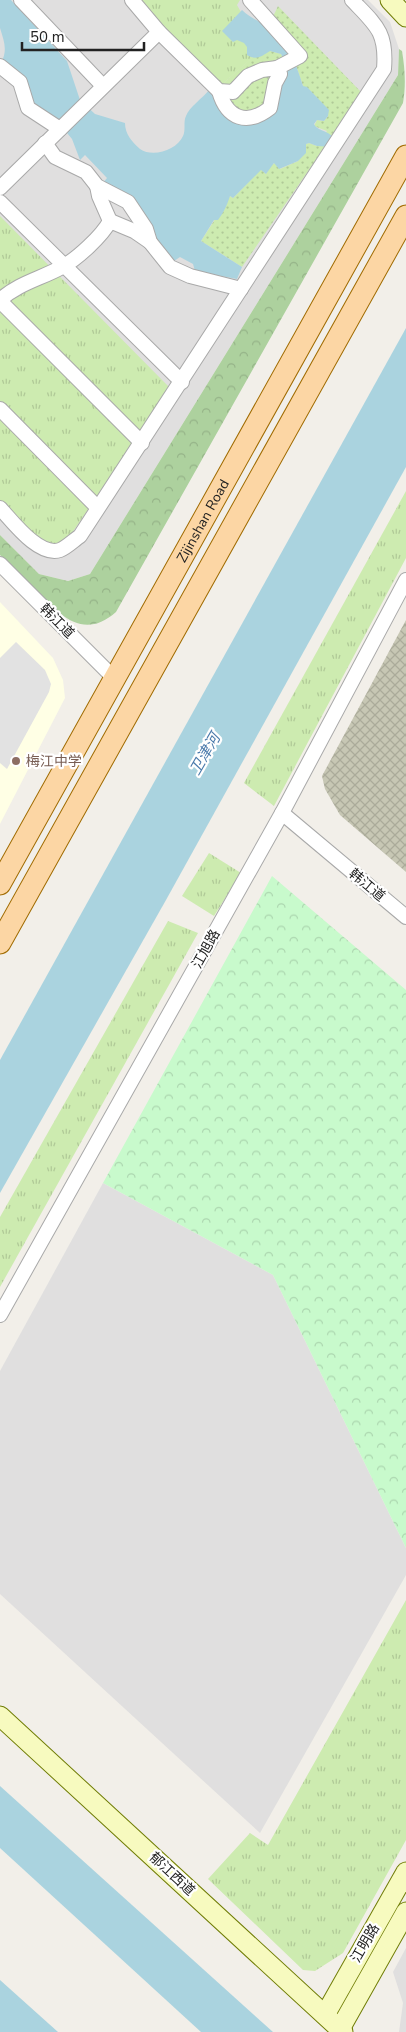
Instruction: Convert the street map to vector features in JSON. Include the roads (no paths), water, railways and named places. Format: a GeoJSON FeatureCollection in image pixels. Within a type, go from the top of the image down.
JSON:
{"type":"FeatureCollection","features":[{"type":"Feature","properties":{"kind":"main road","name":"Zijinshan Road"},"geometry":{"type":"LineString","coordinates":[[0,884],[406,156]]}},
{"type":"Feature","properties":{"kind":"main road","name":"Zijinshan Road"},"geometry":{"type":"LineString","coordinates":[[0,943],[406,216]]}},
{"type":"Feature","properties":{"kind":"street"},"geometry":{"type":"LineString","coordinates":[[21,0],[104,86]]}},
{"type":"Feature","properties":{"kind":"street"},"geometry":{"type":"LineString","coordinates":[[132,0],[159,32],[219,91],[223,103],[230,112],[240,118],[256,117],[270,108],[275,83],[285,64]]}},
{"type":"Feature","properties":{"kind":"street"},"geometry":{"type":"LineString","coordinates":[[219,91],[233,92],[248,76],[285,64],[300,56],[250,0]]}},
{"type":"Feature","properties":{"kind":"street"},"geometry":{"type":"LineString","coordinates":[[0,508],[34,544],[45,550],[60,550],[80,536],[384,69],[386,49],[376,25],[352,0]]}},
{"type":"Feature","properties":{"kind":"street"},"geometry":{"type":"LineString","coordinates":[[390,0],[406,17]]}},
{"type":"Feature","properties":{"kind":"street"},"geometry":{"type":"LineString","coordinates":[[0,188],[159,32]]}},
{"type":"Feature","properties":{"kind":"street"},"geometry":{"type":"LineString","coordinates":[[0,66],[20,82],[28,108],[60,129]]}},
{"type":"Feature","properties":{"kind":"street"},"geometry":{"type":"LineString","coordinates":[[45,143],[66,164],[86,172],[97,186],[128,202],[146,230],[150,242]]}},
{"type":"Feature","properties":{"kind":"street"},"geometry":{"type":"LineString","coordinates":[[97,186],[98,196],[110,221],[134,231],[150,242],[170,266],[190,276],[241,289]]}},
{"type":"Feature","properties":{"kind":"street"},"geometry":{"type":"LineString","coordinates":[[0,202],[182,382]]}},
{"type":"Feature","properties":{"kind":"street"},"geometry":{"type":"LineString","coordinates":[[110,221],[101,234],[64,266],[12,288],[0,300],[142,443]]}},
{"type":"Feature","properties":{"kind":"street"},"geometry":{"type":"LineString","coordinates":[[0,409],[98,507]]}},
{"type":"Feature","properties":{"kind":"street","name":"韩江道"},"geometry":{"type":"LineString","coordinates":[[0,564],[114,678]]}},
{"type":"Feature","properties":{"kind":"street","name":"江旭路"},"geometry":{"type":"LineString","coordinates":[[0,1315],[282,813],[406,580]]}},
{"type":"Feature","properties":{"kind":"street","name":"韩江道"},"geometry":{"type":"LineString","coordinates":[[282,813],[406,917]]}},
{"type":"Feature","properties":{"kind":"street","name":"郁江西道"},"geometry":{"type":"LineString","coordinates":[[0,1716],[342,2030]]}},
{"type":"Feature","properties":{"kind":"street","name":"江明路"},"geometry":{"type":"LineString","coordinates":[[325,2015],[406,1872]]}},
{"type":"Feature","properties":{"kind":"street","name":"江明路"},"geometry":{"type":"LineString","coordinates":[[342,2030],[406,1912]]}},
{"type":"Feature","properties":{"kind":"water"},"geometry":{"type":"Polygon","coordinates":[[[0,0],[11,0],[67,61],[80,100],[95,114],[125,123],[128,134],[134,144],[145,152],[151,153],[170,149],[180,141],[184,134],[185,118],[193,106],[209,90],[221,111],[231,120],[245,124],[254,124],[289,69],[281,54],[270,51],[259,57],[250,57],[247,55],[247,47],[244,43],[237,40],[233,42],[222,31],[242,10],[277,34],[291,55],[303,86],[307,87],[329,110],[328,116],[324,121],[317,120],[314,124],[317,128],[333,137],[332,147],[306,144],[306,153],[298,161],[279,169],[274,163],[266,174],[261,170],[233,198],[230,196],[220,217],[218,220],[214,220],[201,241],[242,267],[237,279],[195,271],[193,264],[180,257],[171,263],[153,241],[143,213],[102,184],[107,178],[85,155],[80,160],[72,139],[58,122],[31,108],[1,63],[5,50],[0,28],[0,0]]]}},
{"type":"Feature","properties":{"kind":"water","name":"卫津河"},"geometry":{"type":"Polygon","coordinates":[[[406,328],[406,467],[166,900],[0,1193],[0,1060],[406,328]]]}},
{"type":"Feature","properties":{"kind":"water"},"geometry":{"type":"Polygon","coordinates":[[[0,1786],[273,2032],[201,2032],[0,1848],[0,1786]]]}},
{"type":"Feature","properties":{"kind":"water"},"geometry":{"type":"Polygon","coordinates":[[[0,1980],[58,2032],[0,2032],[0,1980]]]}},
{"type":"Feature","properties":{"kind":"place","name":"梅江中学"},"geometry":{"type":"Point","coordinates":[16,761]}}]}
